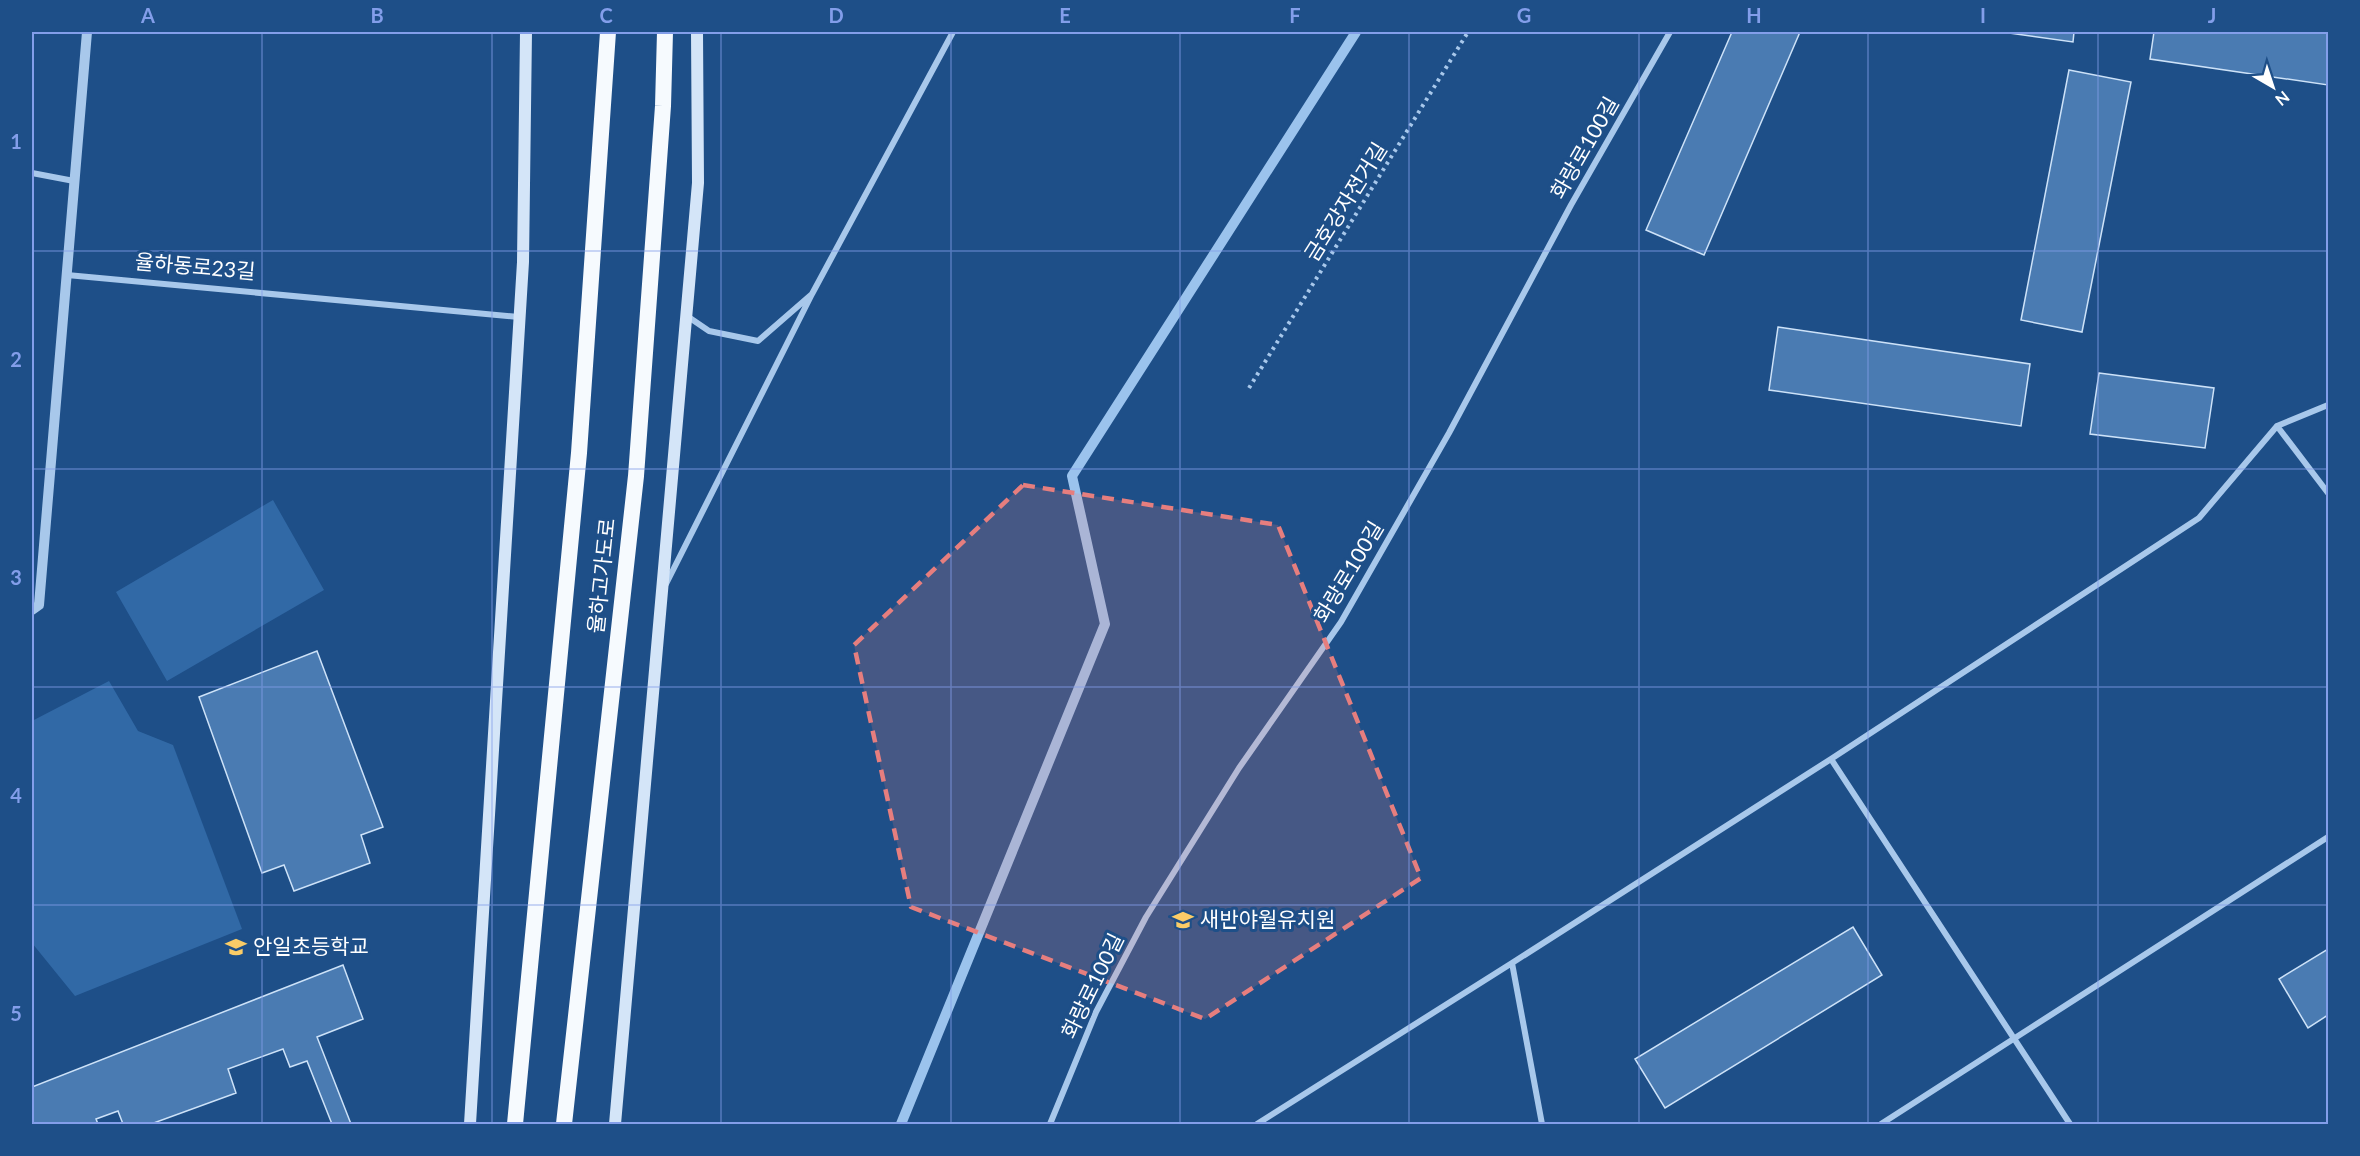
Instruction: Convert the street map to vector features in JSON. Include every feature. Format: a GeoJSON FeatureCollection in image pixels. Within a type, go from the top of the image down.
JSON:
{"type":"FeatureCollection","features":[{"type":"Feature","properties":{"kind":"highway","name":"율하고가도로"},"geometry":{"type":"LineString","coordinates":[[515,1125],[579,453],[608,32]]}},
{"type":"Feature","properties":{"kind":"highway","name":"율하고가도로"},"geometry":{"type":"LineString","coordinates":[[564,1125],[636,476],[663,106],[665,32]]}},
{"type":"Feature","properties":{"kind":"main road"},"geometry":{"type":"LineString","coordinates":[[470,1125],[523,262],[526,32]]}},
{"type":"Feature","properties":{"kind":"main road"},"geometry":{"type":"LineString","coordinates":[[615,1125],[698,183],[697,32]]}},
{"type":"Feature","properties":{"kind":"street"},"geometry":{"type":"LineString","coordinates":[[32,610],[39,605],[87,32]]}},
{"type":"Feature","properties":{"kind":"street"},"geometry":{"type":"LineString","coordinates":[[662,593],[812,294],[952,32]]}},
{"type":"Feature","properties":{"kind":"street","name":"화랑로100길"},"geometry":{"type":"LineString","coordinates":[[1050,1125],[1096,1012],[1146,916],[1239,768],[1341,622],[1449,433],[1571,205],[1670,32]]}},
{"type":"Feature","properties":{"kind":"street"},"geometry":{"type":"LineString","coordinates":[[32,173],[75,181]]}},
{"type":"Feature","properties":{"kind":"street","name":"율하동로23길"},"geometry":{"type":"LineString","coordinates":[[67,275],[520,317]]}},
{"type":"Feature","properties":{"kind":"street"},"geometry":{"type":"LineString","coordinates":[[686,315],[709,331],[758,341],[812,294]]}},
{"type":"Feature","properties":{"kind":"street"},"geometry":{"type":"LineString","coordinates":[[1257,1125],[1831,759],[2199,518],[2277,426],[2328,405]]}},
{"type":"Feature","properties":{"kind":"street"},"geometry":{"type":"LineString","coordinates":[[2277,426],[2328,493]]}},
{"type":"Feature","properties":{"kind":"street"},"geometry":{"type":"LineString","coordinates":[[1831,759],[2070,1125]]}},
{"type":"Feature","properties":{"kind":"street"},"geometry":{"type":"LineString","coordinates":[[1881,1125],[2328,837]]}},
{"type":"Feature","properties":{"kind":"street"},"geometry":{"type":"LineString","coordinates":[[1512,963],[1542,1125]]}},
{"type":"Feature","properties":{"kind":"path","name":"금호강자전거길"},"geometry":{"type":"LineString","coordinates":[[1249,388],[1468,32]]}},
{"type":"Feature","properties":{"kind":"highlighted area"},"geometry":{"type":"Polygon","coordinates":[[[1023,485],[1278,525],[1421,878],[1205,1019],[911,907],[854,645],[1023,485]]]}},
{"type":"Feature","properties":{"kind":"shaded area"},"geometry":{"type":"Polygon","coordinates":[[[273,500],[324,590],[167,681],[116,592],[273,500]]]}},
{"type":"Feature","properties":{"kind":"shaded area"},"geometry":{"type":"Polygon","coordinates":[[[109,681],[138,731],[173,745],[242,929],[75,996],[32,943],[32,721],[109,681]]]}},
{"type":"Feature","properties":{"kind":"building"},"geometry":{"type":"Polygon","coordinates":[[[1732,32],[1800,32],[1704,255],[1646,230],[1732,32]]]}},
{"type":"Feature","properties":{"kind":"building"},"geometry":{"type":"Polygon","coordinates":[[[2002,32],[2074,32],[2073,42],[2002,32]]]}},
{"type":"Feature","properties":{"kind":"building"},"geometry":{"type":"Polygon","coordinates":[[[2154,32],[2328,32],[2328,85],[2150,59],[2154,32]]]}},
{"type":"Feature","properties":{"kind":"building"},"geometry":{"type":"Polygon","coordinates":[[[2069,70],[2131,82],[2082,332],[2021,320],[2069,70]]]}},
{"type":"Feature","properties":{"kind":"building"},"geometry":{"type":"Polygon","coordinates":[[[1778,327],[2030,364],[2021,426],[1769,390],[1778,327]]]}},
{"type":"Feature","properties":{"kind":"building"},"geometry":{"type":"Polygon","coordinates":[[[2099,373],[2214,388],[2205,448],[2090,434],[2099,373]]]}},
{"type":"Feature","properties":{"kind":"building"},"geometry":{"type":"Polygon","coordinates":[[[317,651],[383,827],[361,835],[370,863],[294,891],[284,865],[262,873],[199,697],[317,651]]]}},
{"type":"Feature","properties":{"kind":"building"},"geometry":{"type":"Polygon","coordinates":[[[1853,927],[1882,975],[1665,1108],[1635,1059],[1853,927]]]}},
{"type":"Feature","properties":{"kind":"building"},"geometry":{"type":"Polygon","coordinates":[[[2328,949],[2328,1015],[2308,1028],[2279,979],[2328,949]]]}},
{"type":"Feature","properties":{"kind":"building"},"geometry":{"type":"Polygon","coordinates":[[[343,965],[363,1019],[317,1037],[351,1124],[332,1124],[307,1061],[290,1067],[283,1049],[228,1069],[236,1093],[151,1124],[123,1124],[118,1111],[96,1119],[98,1124],[32,1124],[32,1087],[343,965]]]}},
{"type":"Feature","properties":{"kind":"waterway"},"geometry":{"type":"LineString","coordinates":[[901,1124],[1105,624],[1072,476],[1356,32]]}},
{"type":"Feature","properties":{"kind":"place","name":"새반야월유치원"},"geometry":{"type":"Point","coordinates":[1183,920]}},
{"type":"Feature","properties":{"kind":"place","name":"안일초등학교"},"geometry":{"type":"Point","coordinates":[236,947]}}]}
